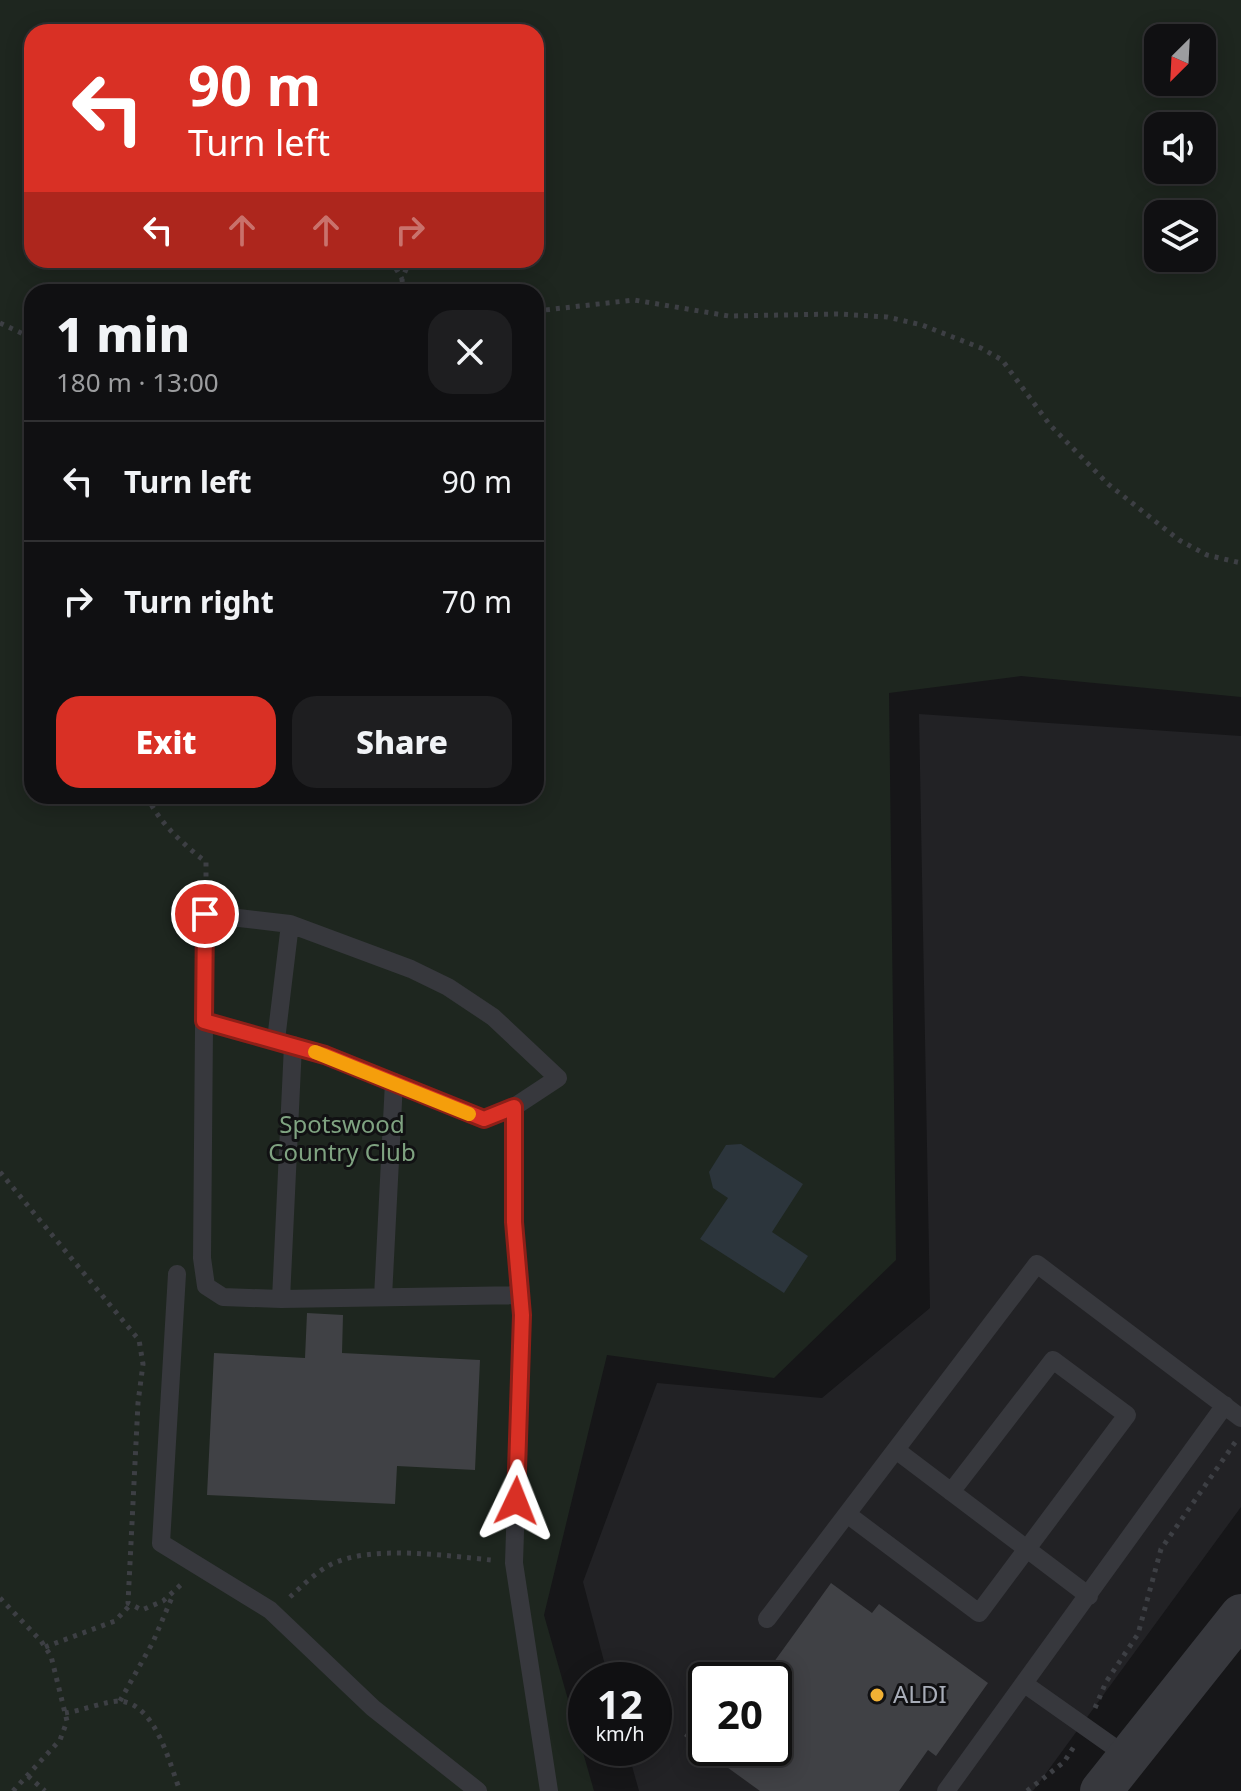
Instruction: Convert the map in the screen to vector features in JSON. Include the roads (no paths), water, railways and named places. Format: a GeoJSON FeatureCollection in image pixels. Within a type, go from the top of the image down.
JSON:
{"type":"FeatureCollection","features":[{"type":"Feature","properties":{"kind":"street"},"geometry":{"type":"LineString","coordinates":[[1101,1791],[1241,1615]]}},
{"type":"Feature","properties":{"kind":"lane"},"geometry":{"type":"LineString","coordinates":[[204,1021],[284,1042],[484,1119],[514,1107],[558,1078],[493,1017],[448,987],[411,969],[290,924],[205,914],[204,1021],[202,1258],[206,1286],[223,1297],[281,1299],[521,1295]]}},
{"type":"Feature","properties":{"kind":"lane"},"geometry":{"type":"LineString","coordinates":[[281,1299],[284,1042],[290,924]]}},
{"type":"Feature","properties":{"kind":"lane"},"geometry":{"type":"LineString","coordinates":[[383,1297],[394,1082]]}},
{"type":"Feature","properties":{"kind":"lane"},"geometry":{"type":"LineString","coordinates":[[514,1107],[514,1222],[521,1295],[514,1563],[549,1791]]}},
{"type":"Feature","properties":{"kind":"lane"},"geometry":{"type":"LineString","coordinates":[[767,1619],[1037,1264],[1241,1418]]}},
{"type":"Feature","properties":{"kind":"lane"},"geometry":{"type":"LineString","coordinates":[[177,1274],[161,1543],[200,1570],[270,1610],[373,1708],[478,1791]]}},
{"type":"Feature","properties":{"kind":"lane"},"geometry":{"type":"LineString","coordinates":[[847,1514],[979,1613],[1127,1415],[1053,1360],[951,1492]]}},
{"type":"Feature","properties":{"kind":"lane"},"geometry":{"type":"LineString","coordinates":[[946,1791],[1026,1685],[1225,1405]]}},
{"type":"Feature","properties":{"kind":"lane"},"geometry":{"type":"LineString","coordinates":[[896,1450],[1089,1596]]}},
{"type":"Feature","properties":{"kind":"lane"},"geometry":{"type":"LineString","coordinates":[[1026,1685],[1128,1757]]}},
{"type":"Feature","properties":{"kind":"place","name":"ALDI"},"geometry":{"type":"Point","coordinates":[877,1695]}},
{"type":"Feature","properties":{"kind":"park label","name":"Spotswood Country Club"},"geometry":{"type":"Point","coordinates":[342,1139]}}]}
